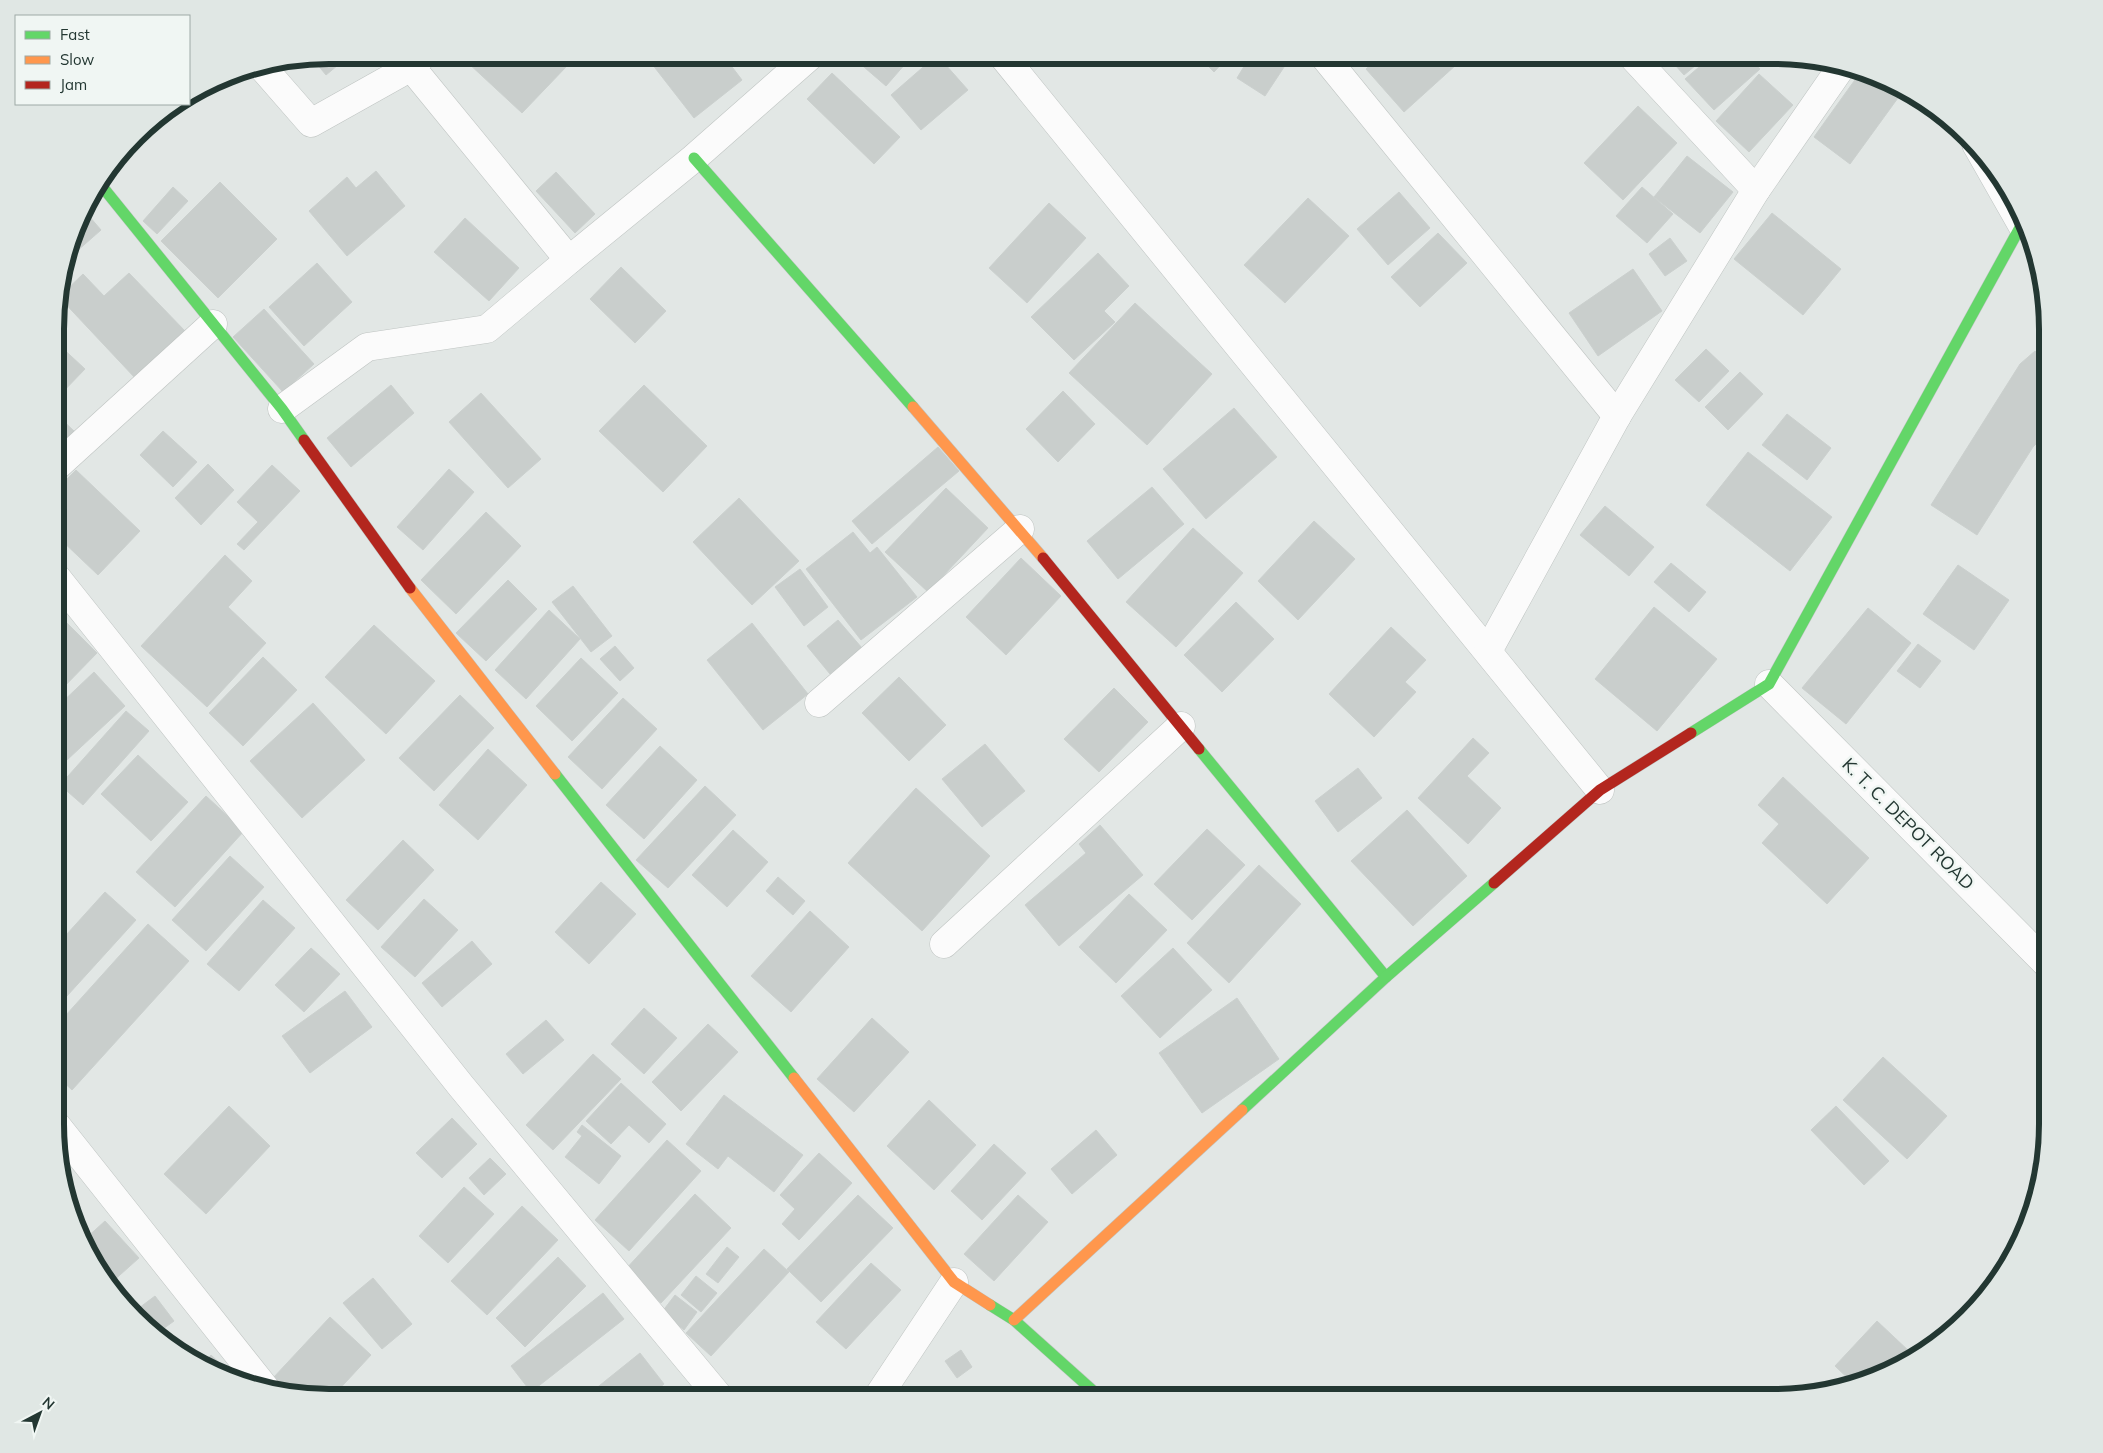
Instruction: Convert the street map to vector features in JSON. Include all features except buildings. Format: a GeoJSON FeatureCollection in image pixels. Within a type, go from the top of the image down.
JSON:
{"type":"FeatureCollection","features":[{"type":"Feature","properties":{"kind":"street"},"geometry":{"type":"LineString","coordinates":[[266,72],[311,123],[412,64]]}},
{"type":"Feature","properties":{"kind":"street"},"geometry":{"type":"LineString","coordinates":[[419,64],[569,260]]}},
{"type":"Feature","properties":{"kind":"street"},"geometry":{"type":"LineString","coordinates":[[282,410],[368,347],[487,329],[694,158],[800,64]]}},
{"type":"Feature","properties":{"kind":"street"},"geometry":{"type":"LineString","coordinates":[[1009,64],[1600,790]]}},
{"type":"Feature","properties":{"kind":"street"},"geometry":{"type":"LineString","coordinates":[[1330,64],[1617,416]]}},
{"type":"Feature","properties":{"kind":"street"},"geometry":{"type":"LineString","coordinates":[[1639,64],[1756,190]]}},
{"type":"Feature","properties":{"kind":"street"},"geometry":{"type":"LineString","coordinates":[[1488,651],[1617,416],[1756,190],[1838,72]]}},
{"type":"Feature","properties":{"kind":"street"},"geometry":{"type":"LineString","coordinates":[[694,158],[1020,529],[1386,977]]}},
{"type":"Feature","properties":{"kind":"street"},"geometry":{"type":"LineString","coordinates":[[104,189],[282,410],[422,605],[954,1282],[1014,1320],[1091,1389]]}},
{"type":"Feature","properties":{"kind":"street"},"geometry":{"type":"LineString","coordinates":[[1014,1320],[1386,977],[1600,790],[1769,684],[2020,229]]}},
{"type":"Feature","properties":{"kind":"street"},"geometry":{"type":"LineString","coordinates":[[64,460],[213,324]]}},
{"type":"Feature","properties":{"kind":"street"},"geometry":{"type":"LineString","coordinates":[[819,703],[1020,529]]}},
{"type":"Feature","properties":{"kind":"street"},"geometry":{"type":"LineString","coordinates":[[64,587],[461,1086],[713,1389]]}},
{"type":"Feature","properties":{"kind":"street","name":"K. T. C. DEPOT ROAD"},"geometry":{"type":"LineString","coordinates":[[1769,684],[2039,956]]}},
{"type":"Feature","properties":{"kind":"street"},"geometry":{"type":"LineString","coordinates":[[944,944],[1181,726]]}},
{"type":"Feature","properties":{"kind":"street"},"geometry":{"type":"LineString","coordinates":[[64,1135],[257,1379]]}},
{"type":"Feature","properties":{"kind":"street"},"geometry":{"type":"LineString","coordinates":[[883,1389],[954,1282]]}},
{"type":"Feature","properties":{"kind":"traffic: fast"},"geometry":{"type":"LineString","coordinates":[[694,158],[913,407]]}},
{"type":"Feature","properties":{"kind":"traffic: fast"},"geometry":{"type":"LineString","coordinates":[[104,188],[282,409],[304,440]]}},
{"type":"Feature","properties":{"kind":"traffic: fast"},"geometry":{"type":"LineString","coordinates":[[1691,733],[1769,684],[2019,228]]}},
{"type":"Feature","properties":{"kind":"traffic: fast"},"geometry":{"type":"LineString","coordinates":[[1199,749],[1386,977]]}},
{"type":"Feature","properties":{"kind":"traffic: fast"},"geometry":{"type":"LineString","coordinates":[[555,774],[794,1078]]}},
{"type":"Feature","properties":{"kind":"traffic: fast"},"geometry":{"type":"LineString","coordinates":[[1242,1110],[1386,977],[1494,883]]}},
{"type":"Feature","properties":{"kind":"traffic: fast"},"geometry":{"type":"LineString","coordinates":[[990,1305],[1014,1320],[1091,1389]]}},
{"type":"Feature","properties":{"kind":"traffic: slow"},"geometry":{"type":"LineString","coordinates":[[913,407],[1043,558]]}},
{"type":"Feature","properties":{"kind":"traffic: slow"},"geometry":{"type":"LineString","coordinates":[[410,588],[555,774]]}},
{"type":"Feature","properties":{"kind":"traffic: slow"},"geometry":{"type":"LineString","coordinates":[[794,1078],[954,1282],[990,1305]]}},
{"type":"Feature","properties":{"kind":"traffic: slow"},"geometry":{"type":"LineString","coordinates":[[1014,1320],[1242,1110]]}},
{"type":"Feature","properties":{"kind":"traffic: jam"},"geometry":{"type":"LineString","coordinates":[[304,440],[410,588]]}},
{"type":"Feature","properties":{"kind":"traffic: jam"},"geometry":{"type":"LineString","coordinates":[[1043,558],[1199,749]]}},
{"type":"Feature","properties":{"kind":"traffic: jam"},"geometry":{"type":"LineString","coordinates":[[1494,883],[1600,790],[1691,733]]}}]}
